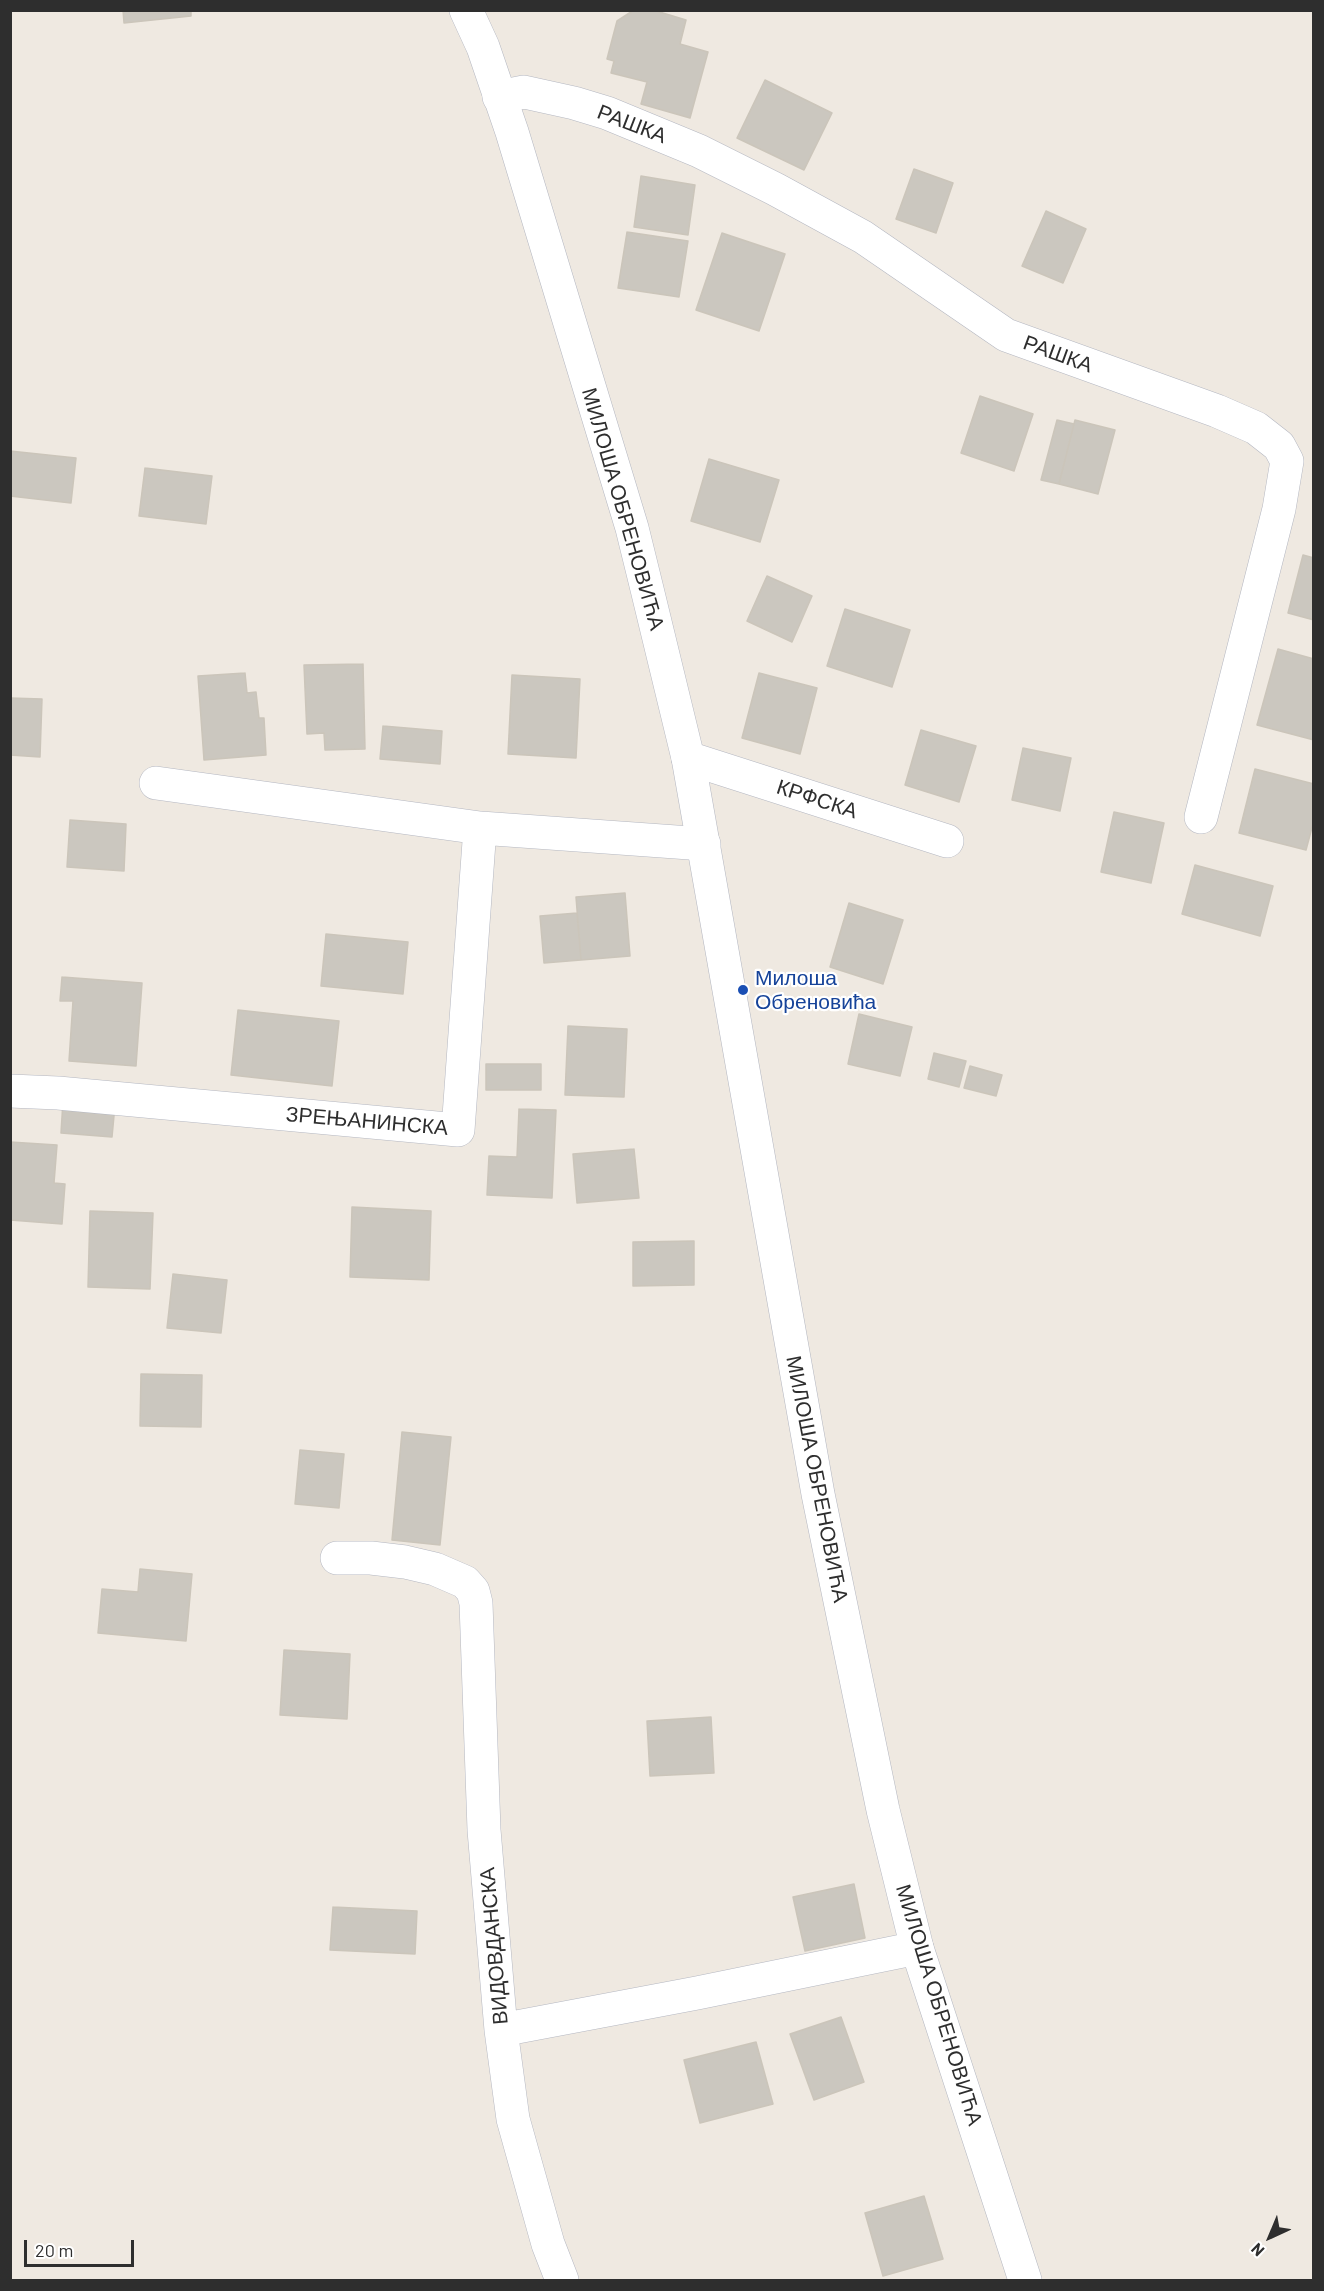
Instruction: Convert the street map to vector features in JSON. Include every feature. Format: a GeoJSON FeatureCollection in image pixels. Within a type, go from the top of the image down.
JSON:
{"type":"FeatureCollection","features":[{"type":"Feature","properties":{"kind":"street","name":"МИЛОША ОБРЕНОВИЋА"},"geometry":{"type":"LineString","coordinates":[[466,10],[483,47],[512,132],[632,528],[688,758],[818,1494],[883,1810],[917,1948],[1029,2280]]}},
{"type":"Feature","properties":{"kind":"street","name":"РАШКА"},"geometry":{"type":"LineString","coordinates":[[499,97],[524,92],[574,103],[607,113],[699,151],[863,237],[1006,335],[1217,411],[1256,428],[1278,446],[1287,461],[1279,509],[1201,818]]}},
{"type":"Feature","properties":{"kind":"street","name":"КРФСКА"},"geometry":{"type":"LineString","coordinates":[[688,758],[946,841]]}},
{"type":"Feature","properties":{"kind":"street"},"geometry":{"type":"LineString","coordinates":[[156,783],[480,828],[704,844]]}},
{"type":"Feature","properties":{"kind":"street","name":"ЗРЕЊАНИНСКА"},"geometry":{"type":"LineString","coordinates":[[10,1091],[58,1093],[458,1130],[480,828]]}},
{"type":"Feature","properties":{"kind":"street","name":"ВИДОВДАНСКА"},"geometry":{"type":"LineString","coordinates":[[338,1558],[371,1558],[405,1562],[435,1569],[465,1582],[472,1591],[476,1603],[484,1830],[501,2030],[513,2120],[544,2232],[562,2280]]}},
{"type":"Feature","properties":{"kind":"street"},"geometry":{"type":"LineString","coordinates":[[501,2030],[917,1948]]}},
{"type":"Feature","properties":{"kind":"building"},"geometry":{"type":"Polygon","coordinates":[[[123,10],[191,10],[191,16],[124,23],[123,10]]]}},
{"type":"Feature","properties":{"kind":"building"},"geometry":{"type":"Polygon","coordinates":[[[634,10],[653,10],[686,20],[680,44],[708,52],[690,118],[641,104],[647,82],[611,73],[614,61],[607,59],[617,21],[634,10]]]}},
{"type":"Feature","properties":{"kind":"building"},"geometry":{"type":"Polygon","coordinates":[[[765,80],[832,113],[804,170],[737,138],[765,80]]]}},
{"type":"Feature","properties":{"kind":"building"},"geometry":{"type":"Polygon","coordinates":[[[914,169],[953,183],[936,233],[896,219],[914,169]]]}},
{"type":"Feature","properties":{"kind":"building"},"geometry":{"type":"Polygon","coordinates":[[[641,176],[695,185],[688,235],[634,227],[641,176]]]}},
{"type":"Feature","properties":{"kind":"building"},"geometry":{"type":"Polygon","coordinates":[[[1046,211],[1086,229],[1063,283],[1022,266],[1046,211]]]}},
{"type":"Feature","properties":{"kind":"building"},"geometry":{"type":"Polygon","coordinates":[[[627,232],[688,241],[679,297],[618,288],[627,232]]]}},
{"type":"Feature","properties":{"kind":"building"},"geometry":{"type":"Polygon","coordinates":[[[722,233],[785,254],[759,331],[696,310],[722,233]]]}},
{"type":"Feature","properties":{"kind":"building"},"geometry":{"type":"Polygon","coordinates":[[[980,396],[1033,414],[1014,471],[961,453],[980,396]]]}},
{"type":"Feature","properties":{"kind":"building"},"geometry":{"type":"Polygon","coordinates":[[[1057,420],[1074,424],[1059,484],[1041,480],[1057,420]]]}},
{"type":"Feature","properties":{"kind":"building"},"geometry":{"type":"Polygon","coordinates":[[[1075,420],[1115,430],[1098,494],[1059,484],[1075,420]]]}},
{"type":"Feature","properties":{"kind":"building"},"geometry":{"type":"Polygon","coordinates":[[[10,451],[76,458],[71,503],[10,496],[10,451]]]}},
{"type":"Feature","properties":{"kind":"building"},"geometry":{"type":"Polygon","coordinates":[[[709,459],[779,480],[760,542],[691,521],[709,459]]]}},
{"type":"Feature","properties":{"kind":"building"},"geometry":{"type":"Polygon","coordinates":[[[145,468],[212,476],[206,524],[139,516],[145,468]]]}},
{"type":"Feature","properties":{"kind":"building"},"geometry":{"type":"Polygon","coordinates":[[[1303,555],[1314,558],[1314,620],[1288,613],[1303,555]]]}},
{"type":"Feature","properties":{"kind":"building"},"geometry":{"type":"Polygon","coordinates":[[[767,576],[812,596],[792,642],[747,621],[767,576]]]}},
{"type":"Feature","properties":{"kind":"building"},"geometry":{"type":"Polygon","coordinates":[[[845,609],[910,630],[892,687],[827,666],[845,609]]]}},
{"type":"Feature","properties":{"kind":"building"},"geometry":{"type":"Polygon","coordinates":[[[1278,649],[1314,659],[1314,740],[1257,725],[1278,649]]]}},
{"type":"Feature","properties":{"kind":"building"},"geometry":{"type":"Polygon","coordinates":[[[363,664],[365,749],[325,750],[324,733],[307,734],[304,665],[363,664]]]}},
{"type":"Feature","properties":{"kind":"building"},"geometry":{"type":"Polygon","coordinates":[[[245,673],[247,693],[256,692],[259,718],[264,718],[266,755],[204,760],[198,676],[245,673]]]}},
{"type":"Feature","properties":{"kind":"building"},"geometry":{"type":"Polygon","coordinates":[[[759,673],[817,688],[800,754],[742,738],[759,673]]]}},
{"type":"Feature","properties":{"kind":"building"},"geometry":{"type":"Polygon","coordinates":[[[512,675],[580,679],[576,758],[508,754],[512,675]]]}},
{"type":"Feature","properties":{"kind":"building"},"geometry":{"type":"Polygon","coordinates":[[[10,698],[42,699],[40,757],[10,755],[10,698]]]}},
{"type":"Feature","properties":{"kind":"building"},"geometry":{"type":"Polygon","coordinates":[[[383,726],[442,731],[440,764],[380,759],[383,726]]]}},
{"type":"Feature","properties":{"kind":"building"},"geometry":{"type":"Polygon","coordinates":[[[921,730],[976,746],[959,802],[905,785],[921,730]]]}},
{"type":"Feature","properties":{"kind":"building"},"geometry":{"type":"Polygon","coordinates":[[[1023,748],[1071,758],[1060,811],[1012,800],[1023,748]]]}},
{"type":"Feature","properties":{"kind":"building"},"geometry":{"type":"Polygon","coordinates":[[[1255,769],[1314,784],[1314,820],[1306,850],[1239,833],[1255,769]]]}},
{"type":"Feature","properties":{"kind":"building"},"geometry":{"type":"Polygon","coordinates":[[[1114,812],[1164,823],[1151,883],[1101,872],[1114,812]]]}},
{"type":"Feature","properties":{"kind":"building"},"geometry":{"type":"Polygon","coordinates":[[[70,820],[126,824],[124,871],[67,867],[70,820]]]}},
{"type":"Feature","properties":{"kind":"building"},"geometry":{"type":"Polygon","coordinates":[[[1195,865],[1273,886],[1260,936],[1182,914],[1195,865]]]}},
{"type":"Feature","properties":{"kind":"building"},"geometry":{"type":"Polygon","coordinates":[[[625,893],[630,956],[581,960],[576,897],[625,893]]]}},
{"type":"Feature","properties":{"kind":"building"},"geometry":{"type":"Polygon","coordinates":[[[849,903],[903,920],[883,984],[830,967],[849,903]]]}},
{"type":"Feature","properties":{"kind":"building"},"geometry":{"type":"Polygon","coordinates":[[[577,913],[581,960],[544,963],[540,916],[577,913]]]}},
{"type":"Feature","properties":{"kind":"building"},"geometry":{"type":"Polygon","coordinates":[[[326,934],[408,942],[403,994],[321,986],[326,934]]]}},
{"type":"Feature","properties":{"kind":"building"},"geometry":{"type":"Polygon","coordinates":[[[62,977],[142,983],[136,1066],[69,1061],[73,1001],[60,1001],[62,977]]]}},
{"type":"Feature","properties":{"kind":"building"},"geometry":{"type":"Polygon","coordinates":[[[238,1010],[339,1021],[332,1086],[231,1075],[238,1010]]]}},
{"type":"Feature","properties":{"kind":"building"},"geometry":{"type":"Polygon","coordinates":[[[859,1014],[912,1027],[900,1076],[848,1064],[859,1014]]]}},
{"type":"Feature","properties":{"kind":"building"},"geometry":{"type":"Polygon","coordinates":[[[568,1026],[627,1029],[624,1097],[565,1095],[568,1026]]]}},
{"type":"Feature","properties":{"kind":"building"},"geometry":{"type":"Polygon","coordinates":[[[934,1053],[966,1061],[959,1087],[928,1079],[934,1053]]]}},
{"type":"Feature","properties":{"kind":"building"},"geometry":{"type":"Polygon","coordinates":[[[486,1064],[541,1064],[541,1090],[486,1090],[486,1064]]]}},
{"type":"Feature","properties":{"kind":"building"},"geometry":{"type":"Polygon","coordinates":[[[970,1066],[1002,1075],[996,1096],[964,1088],[970,1066]]]}},
{"type":"Feature","properties":{"kind":"building"},"geometry":{"type":"Polygon","coordinates":[[[63,1101],[115,1105],[112,1137],[61,1133],[63,1101]]]}},
{"type":"Feature","properties":{"kind":"building"},"geometry":{"type":"Polygon","coordinates":[[[519,1109],[556,1110],[552,1198],[487,1195],[489,1156],[517,1157],[519,1109]]]}},
{"type":"Feature","properties":{"kind":"building"},"geometry":{"type":"Polygon","coordinates":[[[10,1142],[57,1145],[54,1183],[65,1184],[62,1224],[10,1220],[10,1142]]]}},
{"type":"Feature","properties":{"kind":"building"},"geometry":{"type":"Polygon","coordinates":[[[634,1149],[639,1198],[577,1203],[573,1154],[634,1149]]]}},
{"type":"Feature","properties":{"kind":"building"},"geometry":{"type":"Polygon","coordinates":[[[352,1207],[431,1211],[429,1280],[350,1277],[352,1207]]]}},
{"type":"Feature","properties":{"kind":"building"},"geometry":{"type":"Polygon","coordinates":[[[90,1211],[153,1213],[150,1289],[88,1287],[90,1211]]]}},
{"type":"Feature","properties":{"kind":"building"},"geometry":{"type":"Polygon","coordinates":[[[694,1241],[694,1285],[633,1286],[633,1242],[694,1241]]]}},
{"type":"Feature","properties":{"kind":"building"},"geometry":{"type":"Polygon","coordinates":[[[173,1274],[227,1280],[221,1333],[167,1328],[173,1274]]]}},
{"type":"Feature","properties":{"kind":"building"},"geometry":{"type":"Polygon","coordinates":[[[141,1374],[202,1375],[201,1427],[140,1426],[141,1374]]]}},
{"type":"Feature","properties":{"kind":"building"},"geometry":{"type":"Polygon","coordinates":[[[402,1432],[451,1437],[440,1545],[392,1540],[402,1432]]]}},
{"type":"Feature","properties":{"kind":"building"},"geometry":{"type":"Polygon","coordinates":[[[300,1450],[344,1454],[339,1508],[295,1504],[300,1450]]]}},
{"type":"Feature","properties":{"kind":"building"},"geometry":{"type":"Polygon","coordinates":[[[140,1569],[192,1574],[186,1641],[98,1633],[102,1589],[138,1592],[140,1569]]]}},
{"type":"Feature","properties":{"kind":"building"},"geometry":{"type":"Polygon","coordinates":[[[284,1650],[350,1654],[347,1719],[280,1715],[284,1650]]]}},
{"type":"Feature","properties":{"kind":"building"},"geometry":{"type":"Polygon","coordinates":[[[711,1717],[714,1773],[650,1776],[647,1721],[711,1717]]]}},
{"type":"Feature","properties":{"kind":"building"},"geometry":{"type":"Polygon","coordinates":[[[854,1884],[865,1938],[805,1951],[793,1897],[854,1884]]]}},
{"type":"Feature","properties":{"kind":"building"},"geometry":{"type":"Polygon","coordinates":[[[333,1907],[417,1911],[415,1954],[330,1950],[333,1907]]]}},
{"type":"Feature","properties":{"kind":"building"},"geometry":{"type":"Polygon","coordinates":[[[841,2017],[864,2082],[814,2100],[790,2034],[841,2017]]]}},
{"type":"Feature","properties":{"kind":"building"},"geometry":{"type":"Polygon","coordinates":[[[756,2042],[773,2104],[700,2123],[684,2060],[756,2042]]]}},
{"type":"Feature","properties":{"kind":"building"},"geometry":{"type":"Polygon","coordinates":[[[924,2196],[943,2259],[883,2276],[865,2213],[924,2196]]]}},
{"type":"Feature","properties":{"kind":"place","name":"Милоша Обреновића"},"geometry":{"type":"Point","coordinates":[743,990]}}]}
